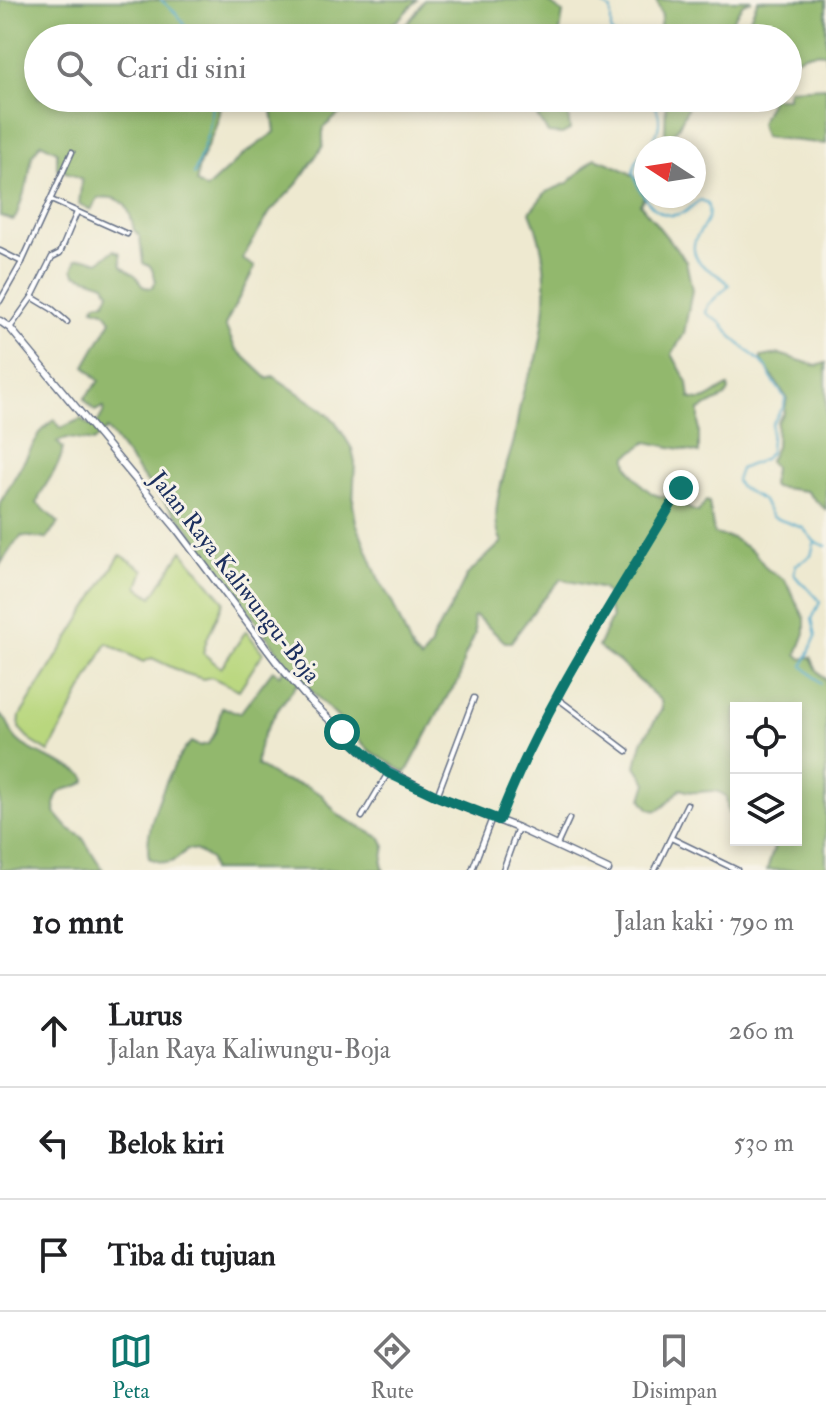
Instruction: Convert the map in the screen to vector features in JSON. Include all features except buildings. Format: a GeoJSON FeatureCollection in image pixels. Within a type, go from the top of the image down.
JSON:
{"type":"FeatureCollection","features":[{"type":"Feature","properties":{"kind":"main road","name":"Jalan Raya Kaliwungu-Boja"},"geometry":{"type":"LineString","coordinates":[[0,321],[10,328],[176,528],[308,699],[388,773],[606,869]]}},
{"type":"Feature","properties":{"kind":"street"},"geometry":{"type":"LineString","coordinates":[[0,301],[22,262],[72,152]]}},
{"type":"Feature","properties":{"kind":"street"},"geometry":{"type":"LineString","coordinates":[[51,200],[127,234]]}},
{"type":"Feature","properties":{"kind":"street"},"geometry":{"type":"LineString","coordinates":[[10,328],[32,297],[52,257],[60,253],[77,212]]}},
{"type":"Feature","properties":{"kind":"street"},"geometry":{"type":"LineString","coordinates":[[0,251],[22,262]]}},
{"type":"Feature","properties":{"kind":"street"},"geometry":{"type":"LineString","coordinates":[[32,297],[67,322]]}},
{"type":"Feature","properties":{"kind":"street"},"geometry":{"type":"LineString","coordinates":[[472,870],[557,698],[681,488]]}},
{"type":"Feature","properties":{"kind":"street"},"geometry":{"type":"LineString","coordinates":[[437,796],[474,698]]}},
{"type":"Feature","properties":{"kind":"street"},"geometry":{"type":"LineString","coordinates":[[557,698],[627,751]]}},
{"type":"Feature","properties":{"kind":"street"},"geometry":{"type":"LineString","coordinates":[[362,817],[388,773]]}},
{"type":"Feature","properties":{"kind":"street"},"geometry":{"type":"LineString","coordinates":[[655,870],[687,804]]}},
{"type":"Feature","properties":{"kind":"street"},"geometry":{"type":"LineString","coordinates":[[557,845],[569,819]]}},
{"type":"Feature","properties":{"kind":"street"},"geometry":{"type":"LineString","coordinates":[[503,870],[518,828]]}},
{"type":"Feature","properties":{"kind":"street"},"geometry":{"type":"LineString","coordinates":[[671,838],[737,870]]}},
{"type":"Feature","properties":{"kind":"green space"},"geometry":{"type":"Polygon","coordinates":[[[0,0],[417,0],[391,24],[24,24],[24,112],[219,112],[198,172],[197,183],[206,189],[243,155],[275,132],[272,112],[342,112],[323,128],[323,146],[296,185],[270,212],[242,259],[255,267],[225,325],[235,348],[268,379],[273,376],[319,407],[335,421],[352,449],[356,522],[379,580],[413,652],[421,660],[467,575],[502,542],[496,519],[499,491],[514,440],[522,395],[537,358],[545,303],[544,265],[530,212],[546,192],[568,183],[595,158],[634,176],[634,208],[643,208],[686,261],[692,290],[684,334],[672,354],[688,383],[690,398],[701,400],[728,386],[729,390],[725,397],[699,410],[699,453],[647,442],[627,456],[627,461],[636,478],[656,495],[668,497],[698,512],[706,501],[709,502],[714,534],[732,538],[754,552],[767,569],[785,580],[805,619],[805,633],[797,654],[802,659],[811,657],[826,680],[826,870],[767,870],[774,846],[802,846],[802,702],[730,702],[730,814],[726,796],[715,791],[681,789],[662,808],[652,810],[642,799],[647,783],[636,766],[642,742],[662,709],[661,701],[598,647],[612,617],[607,605],[608,596],[603,589],[561,579],[511,642],[505,642],[476,616],[473,617],[475,634],[464,658],[459,680],[406,773],[370,751],[301,680],[265,731],[257,765],[281,780],[306,786],[322,795],[338,815],[381,838],[385,846],[384,870],[212,870],[210,859],[187,849],[171,862],[149,858],[154,814],[167,780],[183,752],[191,742],[199,746],[208,744],[215,733],[222,707],[240,713],[273,670],[280,675],[287,664],[184,523],[145,480],[107,429],[93,442],[69,438],[57,442],[63,448],[61,456],[37,503],[59,523],[46,539],[22,536],[0,565],[0,503],[40,433],[54,419],[61,428],[81,419],[90,426],[98,422],[104,411],[103,407],[95,411],[84,399],[99,381],[85,366],[111,320],[104,311],[93,308],[96,303],[105,302],[109,292],[105,284],[75,274],[73,269],[77,259],[99,262],[114,250],[120,253],[122,266],[136,276],[144,287],[152,288],[156,281],[151,267],[143,263],[140,237],[134,230],[125,205],[107,197],[98,198],[91,210],[79,204],[82,179],[57,168],[57,151],[41,143],[32,156],[28,181],[13,220],[0,216],[0,0]]]}},
{"type":"Feature","properties":{"kind":"green space"},"geometry":{"type":"Polygon","coordinates":[[[424,0],[545,0],[563,13],[561,24],[407,24],[424,0]]]}},
{"type":"Feature","properties":{"kind":"green space"},"geometry":{"type":"Polygon","coordinates":[[[656,0],[752,0],[743,4],[727,24],[660,24],[662,16],[656,0]]]}},
{"type":"Feature","properties":{"kind":"green space"},"geometry":{"type":"Polygon","coordinates":[[[758,0],[826,0],[826,63],[825,53],[802,56],[802,24],[749,24],[758,0]]]}},
{"type":"Feature","properties":{"kind":"green space"},"geometry":{"type":"Polygon","coordinates":[[[826,87],[826,144],[764,137],[760,123],[765,112],[802,112],[802,88],[826,87]]]}},
{"type":"Feature","properties":{"kind":"green space"},"geometry":{"type":"Polygon","coordinates":[[[568,112],[570,130],[562,134],[548,133],[535,113],[568,112]]]}},
{"type":"Feature","properties":{"kind":"green space"},"geometry":{"type":"Polygon","coordinates":[[[666,112],[686,112],[671,136],[665,136],[666,112]]]}},
{"type":"Feature","properties":{"kind":"green space"},"geometry":{"type":"Polygon","coordinates":[[[779,354],[817,366],[826,363],[826,510],[806,491],[772,485],[774,468],[769,461],[776,447],[777,422],[784,413],[787,398],[761,357],[779,354]]]}},
{"type":"Feature","properties":{"kind":"green space"},"geometry":{"type":"Polygon","coordinates":[[[182,551],[224,601],[203,653],[221,668],[246,631],[263,653],[239,690],[211,677],[203,679],[184,673],[152,658],[143,662],[107,643],[49,752],[31,741],[19,728],[20,716],[119,557],[121,555],[144,570],[138,587],[152,597],[182,551]]]}},
{"type":"Feature","properties":{"kind":"green space"},"geometry":{"type":"Polygon","coordinates":[[[0,715],[22,744],[85,776],[83,784],[58,794],[55,813],[68,828],[82,837],[103,870],[0,870],[0,715]]]}},
{"type":"Feature","properties":{"kind":"waterway"},"geometry":{"type":"LineString","coordinates":[[161,0],[184,24]]}},
{"type":"Feature","properties":{"kind":"waterway"},"geometry":{"type":"LineString","coordinates":[[595,0],[611,10],[611,24]]}},
{"type":"Feature","properties":{"kind":"waterway"},"geometry":{"type":"LineString","coordinates":[[194,175],[211,112]]}},
{"type":"Feature","properties":{"kind":"waterway"},"geometry":{"type":"LineString","coordinates":[[655,136],[659,123],[657,112]]}},
{"type":"Feature","properties":{"kind":"waterway"},"geometry":{"type":"LineString","coordinates":[[634,169],[634,174]]}},
{"type":"Feature","properties":{"kind":"waterway"},"geometry":{"type":"LineString","coordinates":[[706,202],[708,218],[696,238],[694,250],[699,262],[729,285],[708,305],[706,313],[721,323],[735,340],[767,367],[785,398],[784,406],[772,424],[770,452],[764,459],[740,469],[736,481],[763,501],[772,517],[803,528],[815,542],[826,546]]}},
{"type":"Feature","properties":{"kind":"waterway"},"geometry":{"type":"LineString","coordinates":[[654,208],[675,215],[690,208]]}},
{"type":"Feature","properties":{"kind":"waterway"},"geometry":{"type":"LineString","coordinates":[[814,544],[811,556],[796,565],[794,573],[820,602],[812,619],[816,636],[803,666],[821,683]]}},
{"type":"Feature","properties":{"kind":"route"},"geometry":{"type":"LineString","coordinates":[[342,732],[388,773],[499,820],[554,701],[681,488]]}}]}
